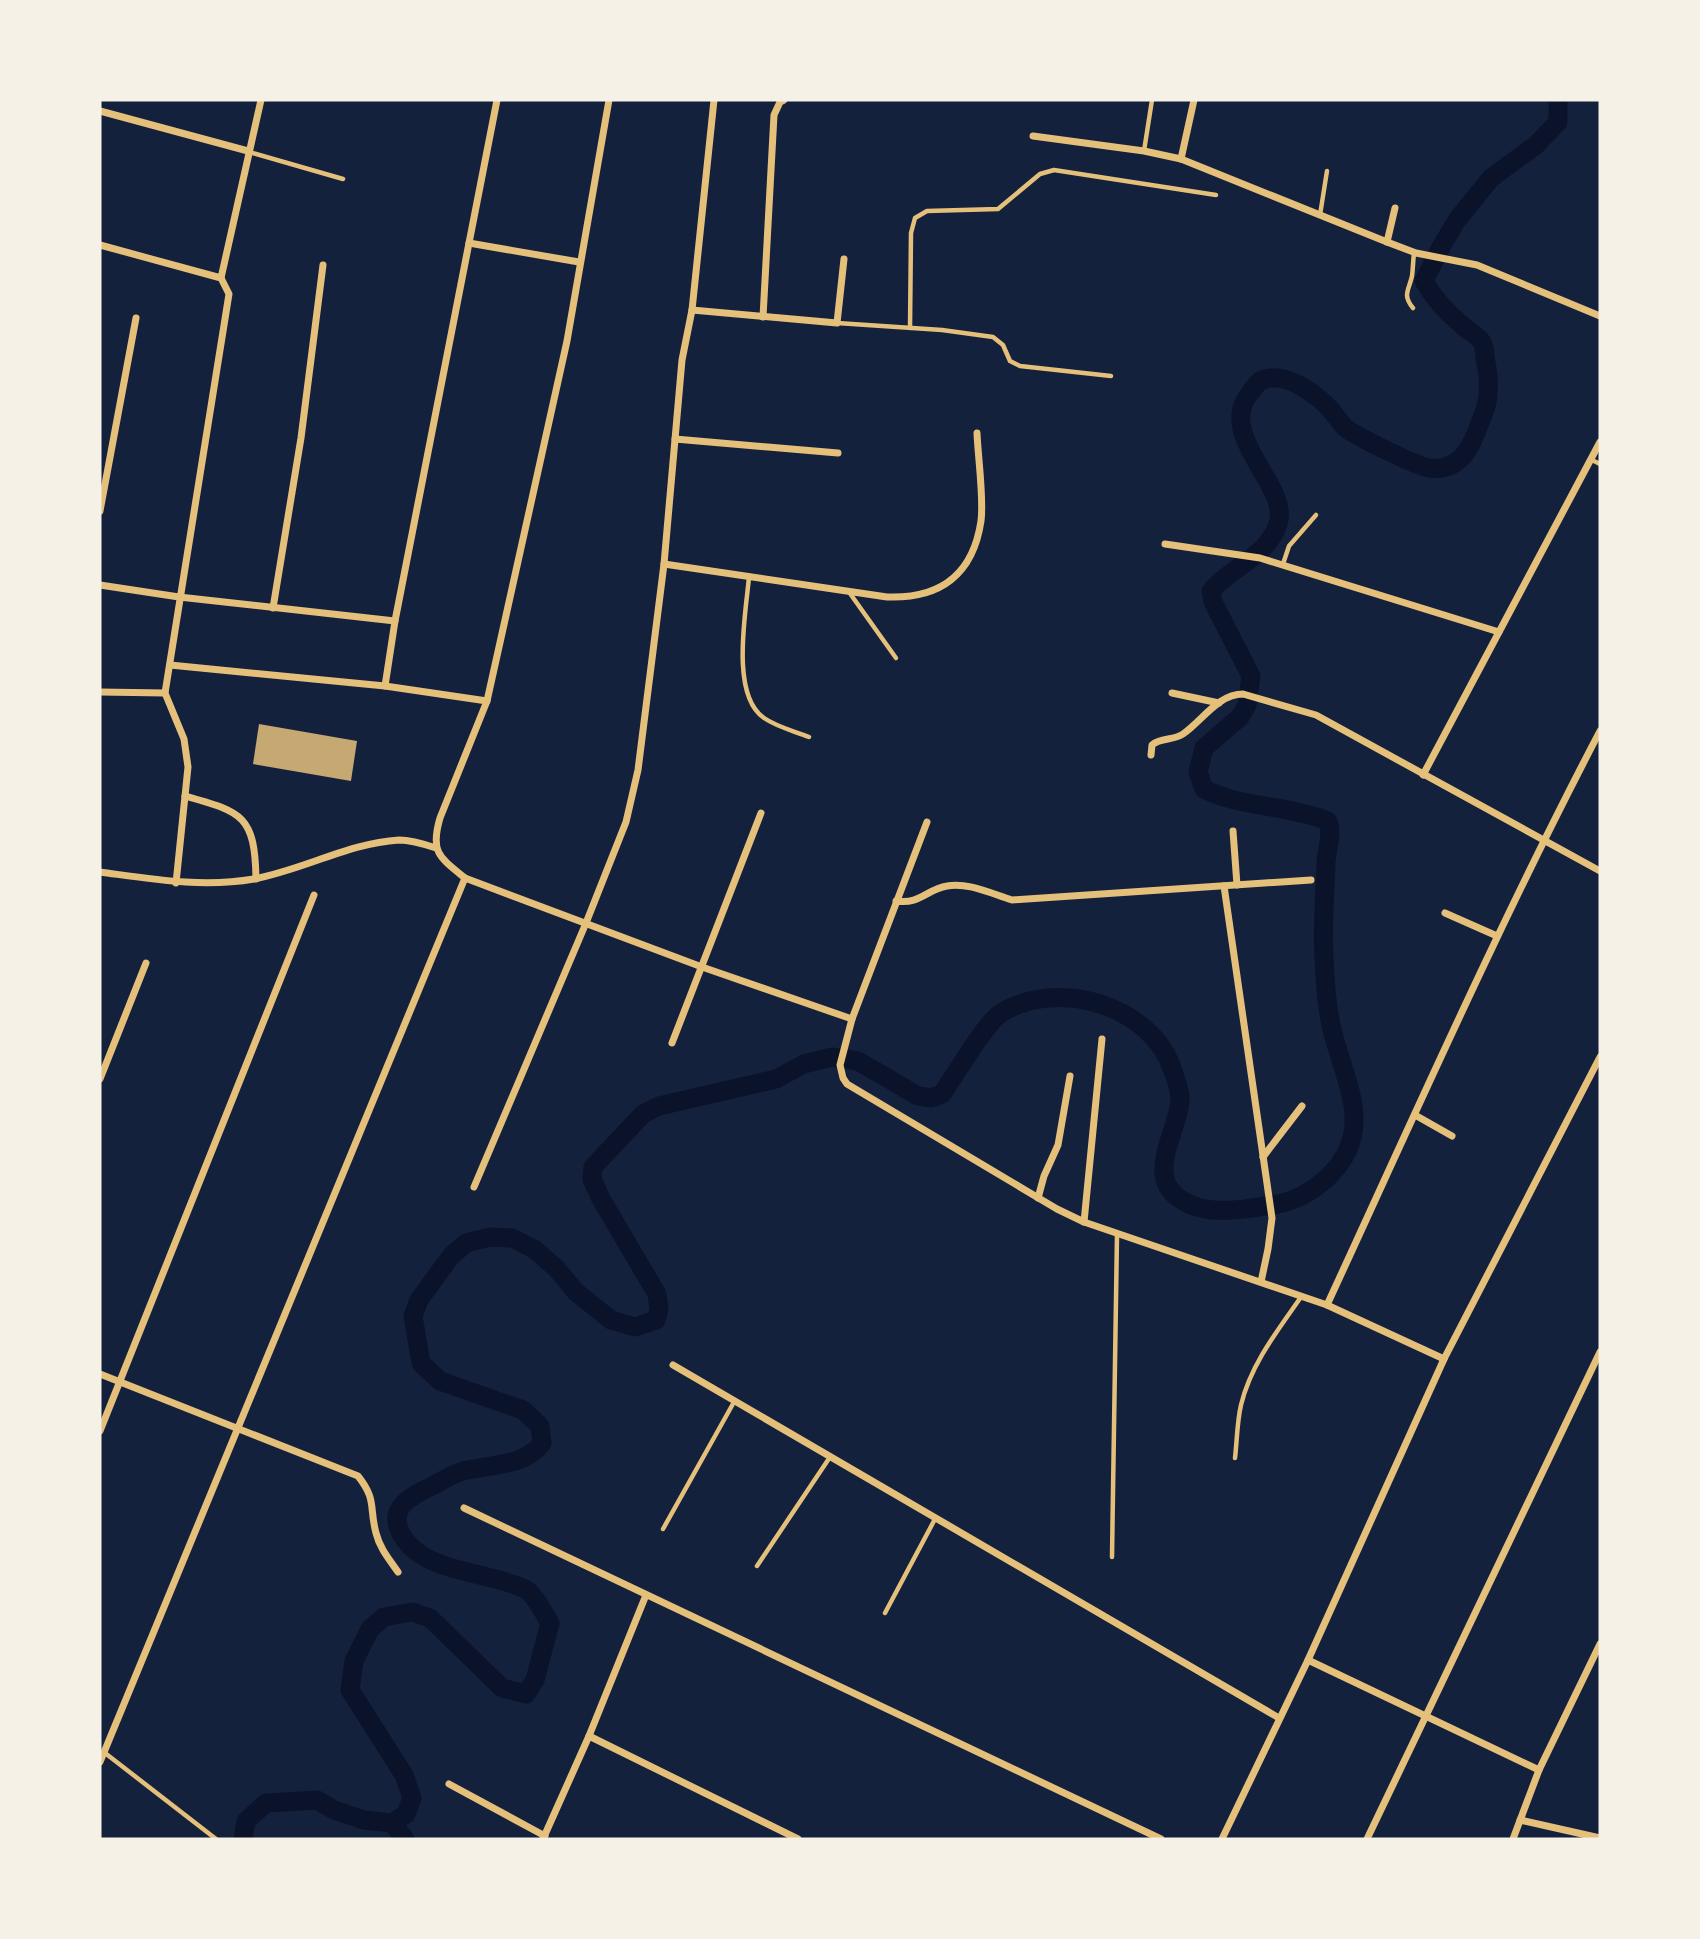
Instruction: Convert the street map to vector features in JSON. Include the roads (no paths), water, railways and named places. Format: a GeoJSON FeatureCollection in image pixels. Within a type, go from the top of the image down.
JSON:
{"type":"FeatureCollection","features":[{"type":"Feature","properties":{"kind":"street"},"geometry":{"type":"LineString","coordinates":[[176,883],[188,767],[184,739],[165,693],[229,305],[229,294],[221,278],[261,100]]}},
{"type":"Feature","properties":{"kind":"street"},"geometry":{"type":"LineString","coordinates":[[385,686],[394,621],[497,100]]}},
{"type":"Feature","properties":{"kind":"street"},"geometry":{"type":"LineString","coordinates":[[608,100],[566,341],[486,701],[440,818],[435,834],[436,848],[465,878],[702,967],[852,1019]]}},
{"type":"Feature","properties":{"kind":"street"},"geometry":{"type":"LineString","coordinates":[[474,1187],[626,822],[638,770],[663,564],[682,360],[692,310],[714,100]]}},
{"type":"Feature","properties":{"kind":"street"},"geometry":{"type":"LineString","coordinates":[[763,317],[774,115],[780,102],[784,100]]}},
{"type":"Feature","properties":{"kind":"street"},"geometry":{"type":"LineString","coordinates":[[1181,159],[1194,100]]}},
{"type":"Feature","properties":{"kind":"street"},"geometry":{"type":"LineString","coordinates":[[100,111],[248,152]]}},
{"type":"Feature","properties":{"kind":"street"},"geometry":{"type":"LineString","coordinates":[[1033,136],[1144,151],[1181,159],[1387,242],[1415,252],[1477,265],[1600,316]]}},
{"type":"Feature","properties":{"kind":"street"},"geometry":{"type":"LineString","coordinates":[[1387,242],[1395,208]]}},
{"type":"Feature","properties":{"kind":"street"},"geometry":{"type":"LineString","coordinates":[[469,243],[579,262]]}},
{"type":"Feature","properties":{"kind":"street"},"geometry":{"type":"LineString","coordinates":[[100,245],[221,278]]}},
{"type":"Feature","properties":{"kind":"street"},"geometry":{"type":"LineString","coordinates":[[692,310],[837,323],[844,259]]}},
{"type":"Feature","properties":{"kind":"street"},"geometry":{"type":"LineString","coordinates":[[273,608],[301,438],[323,265]]}},
{"type":"Feature","properties":{"kind":"street"},"geometry":{"type":"LineString","coordinates":[[100,511],[136,318]]}},
{"type":"Feature","properties":{"kind":"street"},"geometry":{"type":"LineString","coordinates":[[663,564],[911,598],[942,588],[959,572],[974,550],[981,519],[977,433]]}},
{"type":"Feature","properties":{"kind":"street"},"geometry":{"type":"LineString","coordinates":[[675,439],[838,453]]}},
{"type":"Feature","properties":{"kind":"street"},"geometry":{"type":"LineString","coordinates":[[1423,775],[1600,442]]}},
{"type":"Feature","properties":{"kind":"street"},"geometry":{"type":"LineString","coordinates":[[1165,544],[1243,555],[1283,564],[1499,632]]}},
{"type":"Feature","properties":{"kind":"street"},"geometry":{"type":"LineString","coordinates":[[100,584],[179,597],[394,621]]}},
{"type":"Feature","properties":{"kind":"street"},"geometry":{"type":"LineString","coordinates":[[170,665],[385,686],[486,701]]}},
{"type":"Feature","properties":{"kind":"street"},"geometry":{"type":"LineString","coordinates":[[100,692],[165,693]]}},
{"type":"Feature","properties":{"kind":"street"},"geometry":{"type":"LineString","coordinates":[[1172,693],[1219,703]]}},
{"type":"Feature","properties":{"kind":"street"},"geometry":{"type":"LineString","coordinates":[[1151,755],[1152,745],[1157,740],[1183,734],[1219,703],[1235,694],[1243,694],[1316,715],[1600,872]]}},
{"type":"Feature","properties":{"kind":"street"},"geometry":{"type":"LineString","coordinates":[[1327,1305],[1542,841],[1600,731]]}},
{"type":"Feature","properties":{"kind":"street"},"geometry":{"type":"LineString","coordinates":[[185,796],[230,809],[244,820],[256,859],[256,878]]}},
{"type":"Feature","properties":{"kind":"street"},"geometry":{"type":"LineString","coordinates":[[672,1043],[761,813]]}},
{"type":"Feature","properties":{"kind":"street"},"geometry":{"type":"LineString","coordinates":[[927,822],[852,1019],[839,1065],[843,1078],[858,1092],[1038,1198],[1084,1222],[1327,1305],[1444,1359]]}},
{"type":"Feature","properties":{"kind":"street"},"geometry":{"type":"LineString","coordinates":[[1234,831],[1237,885]]}},
{"type":"Feature","properties":{"kind":"street"},"geometry":{"type":"LineString","coordinates":[[100,872],[176,883],[211,883],[256,878],[381,843],[407,841],[436,848]]}},
{"type":"Feature","properties":{"kind":"street"},"geometry":{"type":"LineString","coordinates":[[100,1762],[235,1429],[465,878]]}},
{"type":"Feature","properties":{"kind":"street"},"geometry":{"type":"LineString","coordinates":[[896,901],[912,901],[948,886],[965,886],[1012,900],[1311,880]]}},
{"type":"Feature","properties":{"kind":"street"},"geometry":{"type":"LineString","coordinates":[[1224,886],[1272,1218],[1261,1282]]}},
{"type":"Feature","properties":{"kind":"street"},"geometry":{"type":"LineString","coordinates":[[100,1431],[314,895]]}},
{"type":"Feature","properties":{"kind":"street"},"geometry":{"type":"LineString","coordinates":[[1445,913],[1497,936]]}},
{"type":"Feature","properties":{"kind":"street"},"geometry":{"type":"LineString","coordinates":[[100,1079],[146,964]]}},
{"type":"Feature","properties":{"kind":"street"},"geometry":{"type":"LineString","coordinates":[[1084,1222],[1102,1039]]}},
{"type":"Feature","properties":{"kind":"street"},"geometry":{"type":"LineString","coordinates":[[1222,1839],[1308,1660],[1444,1359],[1600,1057]]}},
{"type":"Feature","properties":{"kind":"street"},"geometry":{"type":"LineString","coordinates":[[1038,1198],[1044,1176],[1058,1145],[1070,1076]]}},
{"type":"Feature","properties":{"kind":"street"},"geometry":{"type":"LineString","coordinates":[[1262,1157],[1302,1106]]}},
{"type":"Feature","properties":{"kind":"street"},"geometry":{"type":"LineString","coordinates":[[1415,1115],[1452,1136]]}},
{"type":"Feature","properties":{"kind":"street"},"geometry":{"type":"LineString","coordinates":[[1367,1839],[1600,1352]]}},
{"type":"Feature","properties":{"kind":"street"},"geometry":{"type":"LineString","coordinates":[[673,1365],[1279,1718]]}},
{"type":"Feature","properties":{"kind":"street"},"geometry":{"type":"LineString","coordinates":[[100,1374],[358,1476],[369,1490],[375,1531],[382,1550],[398,1572]]}},
{"type":"Feature","properties":{"kind":"street"},"geometry":{"type":"LineString","coordinates":[[464,1508],[1161,1839]]}},
{"type":"Feature","properties":{"kind":"street"},"geometry":{"type":"LineString","coordinates":[[449,1784],[544,1838],[646,1595]]}},
{"type":"Feature","properties":{"kind":"street"},"geometry":{"type":"LineString","coordinates":[[1513,1839],[1539,1770],[1600,1644]]}},
{"type":"Feature","properties":{"kind":"street"},"geometry":{"type":"LineString","coordinates":[[1308,1660],[1539,1770]]}},
{"type":"Feature","properties":{"kind":"street"},"geometry":{"type":"LineString","coordinates":[[589,1736],[798,1839]]}},
{"type":"Feature","properties":{"kind":"street"},"geometry":{"type":"LineString","coordinates":[[1520,1820],[1600,1838]]}},
{"type":"Feature","properties":{"kind":"lane"},"geometry":{"type":"LineString","coordinates":[[1144,151],[1152,100]]}},
{"type":"Feature","properties":{"kind":"lane"},"geometry":{"type":"LineString","coordinates":[[248,152],[343,178]]}},
{"type":"Feature","properties":{"kind":"lane"},"geometry":{"type":"LineString","coordinates":[[910,328],[911,233],[915,218],[927,211],[998,209],[1040,174],[1054,170],[1216,195]]}},
{"type":"Feature","properties":{"kind":"lane"},"geometry":{"type":"LineString","coordinates":[[1320,216],[1327,170]]}},
{"type":"Feature","properties":{"kind":"lane"},"geometry":{"type":"LineString","coordinates":[[1413,308],[1406,298],[1406,288],[1412,279],[1415,252]]}},
{"type":"Feature","properties":{"kind":"lane"},"geometry":{"type":"LineString","coordinates":[[837,323],[993,337],[1003,345],[1010,361],[1020,366],[1111,376]]}},
{"type":"Feature","properties":{"kind":"lane"},"geometry":{"type":"LineString","coordinates":[[1592,460],[1600,464]]}},
{"type":"Feature","properties":{"kind":"lane"},"geometry":{"type":"LineString","coordinates":[[1283,564],[1289,546],[1316,514]]}},
{"type":"Feature","properties":{"kind":"lane"},"geometry":{"type":"LineString","coordinates":[[749,577],[743,657],[744,680],[751,701],[762,717],[809,737]]}},
{"type":"Feature","properties":{"kind":"lane"},"geometry":{"type":"LineString","coordinates":[[848,591],[896,658]]}},
{"type":"Feature","properties":{"kind":"lane"},"geometry":{"type":"LineString","coordinates":[[1112,1556],[1117,1235]]}},
{"type":"Feature","properties":{"kind":"lane"},"geometry":{"type":"LineString","coordinates":[[1235,1458],[1241,1405],[1252,1374],[1262,1354],[1302,1296]]}},
{"type":"Feature","properties":{"kind":"lane"},"geometry":{"type":"LineString","coordinates":[[663,1528],[735,1401]]}},
{"type":"Feature","properties":{"kind":"lane"},"geometry":{"type":"LineString","coordinates":[[757,1566],[831,1457]]}},
{"type":"Feature","properties":{"kind":"lane"},"geometry":{"type":"LineString","coordinates":[[886,1613],[936,1518]]}},
{"type":"Feature","properties":{"kind":"lane"},"geometry":{"type":"LineString","coordinates":[[104,1753],[216,1839]]}},
{"type":"Feature","properties":{"kind":"waterway"},"geometry":{"type":"LineString","coordinates":[[243,1839],[246,1821],[266,1803],[317,1800],[334,1810],[364,1820],[392,1823],[406,1814],[412,1798],[404,1775],[350,1690],[354,1661],[370,1629],[384,1617],[412,1612],[430,1618],[502,1688],[526,1694],[535,1680],[550,1623],[532,1595],[509,1583],[454,1569],[421,1555],[408,1544],[397,1521],[398,1513],[406,1501],[448,1477],[463,1471],[517,1460],[535,1451],[542,1443],[540,1426],[523,1410],[440,1381],[421,1363],[413,1316],[419,1300],[451,1256],[466,1243],[490,1237],[512,1238],[534,1249],[556,1268],[576,1292],[611,1320],[635,1327],[656,1320],[659,1309],[657,1294],[592,1179],[593,1167],[643,1114],[659,1106],[776,1079],[804,1064],[832,1057],[858,1061],[918,1096],[931,1098],[942,1094],[979,1038],[1001,1013],[1024,1003],[1049,998],[1075,999],[1101,1004],[1124,1014],[1145,1029],[1162,1048],[1173,1071],[1180,1097],[1178,1115],[1165,1157],[1166,1184],[1174,1195],[1189,1204],[1221,1210],[1285,1202],[1317,1187],[1343,1159],[1351,1141],[1354,1123],[1349,1085],[1336,1046],[1326,991],[1323,933],[1326,862],[1330,836],[1328,821],[1219,795],[1204,789],[1198,772],[1204,748],[1240,717],[1247,705],[1251,676],[1213,602],[1211,591],[1260,551],[1275,532],[1279,520],[1273,490],[1246,441],[1241,425],[1242,409],[1259,382],[1279,378],[1298,384],[1316,396],[1353,433],[1412,462],[1429,468],[1440,468],[1449,466],[1464,455],[1474,439],[1487,401],[1488,376],[1484,348],[1482,342],[1441,305],[1424,281],[1457,220],[1491,178],[1536,145],[1558,122],[1558,100]]}},
{"type":"Feature","properties":{"kind":"waterway"},"geometry":{"type":"LineString","coordinates":[[392,1823],[405,1839]]}}]}
